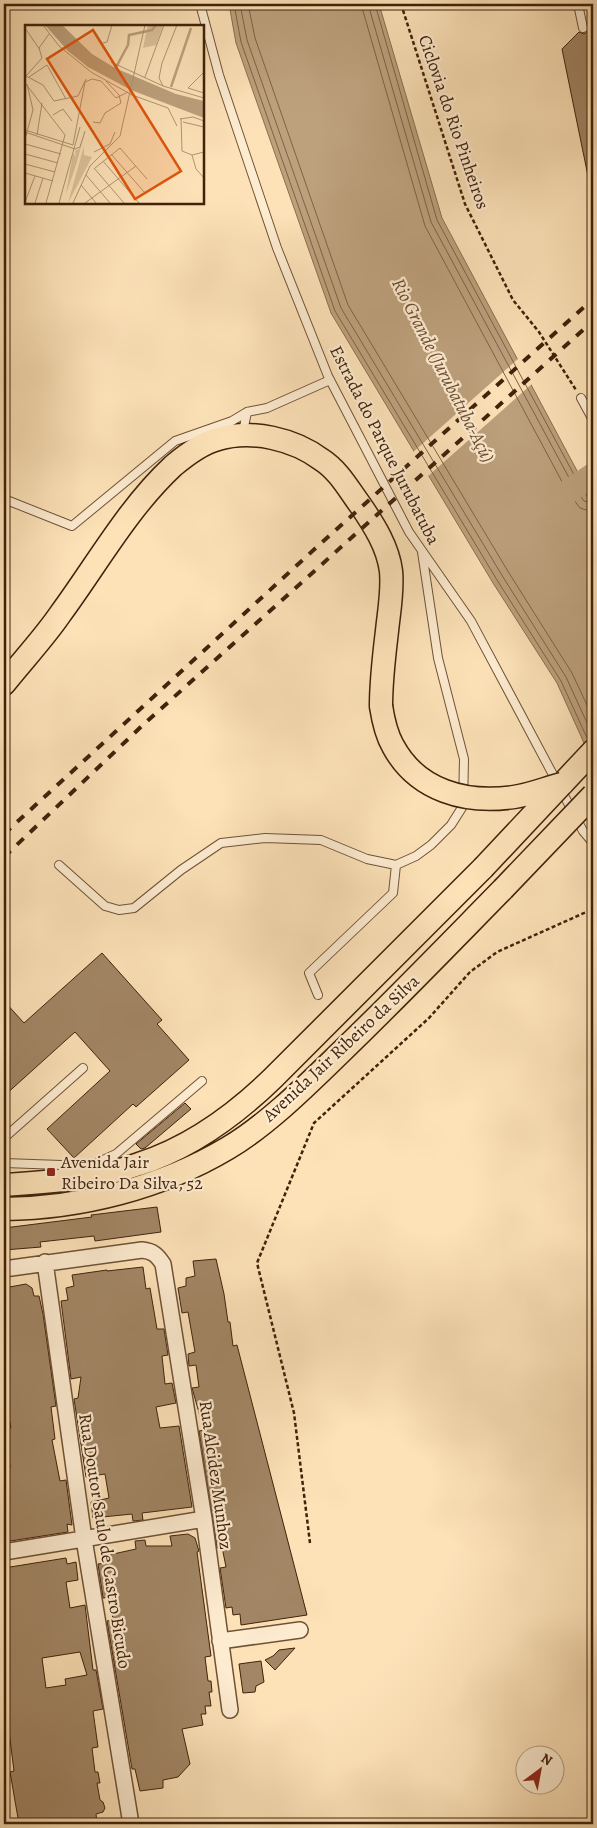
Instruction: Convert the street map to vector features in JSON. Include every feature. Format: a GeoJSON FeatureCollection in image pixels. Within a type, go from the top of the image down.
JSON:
{"type":"FeatureCollection","features":[{"type":"Feature","properties":{"kind":"main road"},"geometry":{"type":"LineString","coordinates":[[4,684],[60,615],[114,536],[173,466],[196,449],[218,439],[243,435],[276,438],[299,446],[323,460],[340,476],[371,521],[382,542],[391,570],[392,594],[381,676],[381,706],[384,724],[392,746],[409,769],[433,786],[460,797],[490,800],[516,797],[562,784]]}},
{"type":"Feature","properties":{"kind":"main road","name":"Avenida Jair Ribeiro da Silva"},"geometry":{"type":"LineString","coordinates":[[4,1185],[34,1183],[115,1171],[139,1164],[163,1155],[214,1126],[252,1099],[483,868],[593,751]]}},
{"type":"Feature","properties":{"kind":"main road","name":"Avenida Jair Ribeiro da Silva"},"geometry":{"type":"LineString","coordinates":[[4,1209],[65,1205],[132,1189],[187,1170],[229,1148],[273,1115],[306,1086],[376,1018],[593,795]]}},
{"type":"Feature","properties":{"kind":"main road"},"geometry":{"type":"LineString","coordinates":[[153,1181],[160,1171],[163,1155]]}},
{"type":"Feature","properties":{"kind":"street","name":"Rua Alcidez Munhoz"},"geometry":{"type":"LineString","coordinates":[[45,1262],[142,1250],[150,1251],[163,1264],[204,1519],[230,1710]]}},
{"type":"Feature","properties":{"kind":"street"},"geometry":{"type":"LineString","coordinates":[[4,1269],[45,1262]]}},
{"type":"Feature","properties":{"kind":"street","name":"Rua Doutor Saulo de Castro Bicudo"},"geometry":{"type":"LineString","coordinates":[[45,1262],[84,1539],[132,1824]]}},
{"type":"Feature","properties":{"kind":"street"},"geometry":{"type":"LineString","coordinates":[[4,1552],[204,1519]]}},
{"type":"Feature","properties":{"kind":"street"},"geometry":{"type":"LineString","coordinates":[[220,1641],[300,1630]]}},
{"type":"Feature","properties":{"kind":"lane","name":"Estrada do Parque Jurubatuba"},"geometry":{"type":"LineString","coordinates":[[200,4],[218,75],[277,248],[330,380],[409,532],[472,621],[569,806],[583,831],[593,843]]}},
{"type":"Feature","properties":{"kind":"lane"},"geometry":{"type":"LineString","coordinates":[[578,4],[583,28]]}},
{"type":"Feature","properties":{"kind":"lane"},"geometry":{"type":"LineString","coordinates":[[4,499],[72,526],[175,441],[232,421],[247,412],[267,408],[330,380]]}},
{"type":"Feature","properties":{"kind":"lane"},"geometry":{"type":"LineString","coordinates":[[581,398],[593,420]]}},
{"type":"Feature","properties":{"kind":"lane"},"geometry":{"type":"LineString","coordinates":[[243,435],[247,412]]}},
{"type":"Feature","properties":{"kind":"lane"},"geometry":{"type":"LineString","coordinates":[[59,865],[105,906],[118,910],[134,908],[181,870],[221,843],[265,838],[321,840],[367,859],[396,865],[416,856],[431,845],[451,825],[463,806],[464,759],[438,658],[421,550]]}},
{"type":"Feature","properties":{"kind":"lane"},"geometry":{"type":"LineString","coordinates":[[318,995],[309,973],[393,893],[396,865]]}},
{"type":"Feature","properties":{"kind":"lane"},"geometry":{"type":"LineString","coordinates":[[4,1138],[83,1068]]}},
{"type":"Feature","properties":{"kind":"lane"},"geometry":{"type":"LineString","coordinates":[[4,1163],[90,1166],[116,1154],[202,1081]]}},
{"type":"Feature","properties":{"kind":"path","name":"Ciclovia do Rio Pinheiros"},"geometry":{"type":"LineString","coordinates":[[401,4],[465,204],[513,300],[539,332],[581,398]]}},
{"type":"Feature","properties":{"kind":"path"},"geometry":{"type":"LineString","coordinates":[[310,1543],[294,1413],[258,1263],[314,1123],[429,1018],[470,972],[497,952],[593,910]]}},
{"type":"Feature","properties":{"kind":"water","name":"Rio Grande (Jurubatuba-Açú)"},"geometry":{"type":"Polygon","coordinates":[[[229,4],[379,4],[442,218],[583,482],[593,496],[593,763],[557,683],[493,583],[331,313],[236,43],[229,4]]]}},
{"type":"Feature","properties":{"kind":"pier"},"geometry":{"type":"Polygon","coordinates":[[[520,357],[533,383],[427,477],[412,453],[520,357]]]}},
{"type":"Feature","properties":{"kind":"building"},"geometry":{"type":"Polygon","coordinates":[[[593,18],[593,175],[588,176],[562,49],[579,32],[584,34],[587,32],[588,24],[593,18]]]}},
{"type":"Feature","properties":{"kind":"building"},"geometry":{"type":"Polygon","coordinates":[[[102,953],[162,1020],[157,1024],[189,1060],[136,1107],[133,1104],[74,1158],[47,1129],[110,1071],[75,1032],[4,1096],[4,1001],[24,1023],[102,953]]]}},
{"type":"Feature","properties":{"kind":"building"},"geometry":{"type":"Polygon","coordinates":[[[185,1103],[191,1109],[145,1148],[141,1149],[136,1144],[185,1103]]]}},
{"type":"Feature","properties":{"kind":"building"},"geometry":{"type":"Polygon","coordinates":[[[157,1207],[161,1232],[95,1241],[94,1236],[40,1242],[41,1247],[4,1250],[4,1228],[157,1207]]]}},
{"type":"Feature","properties":{"kind":"building"},"geometry":{"type":"Polygon","coordinates":[[[216,1259],[228,1322],[230,1322],[233,1346],[237,1345],[307,1615],[241,1625],[240,1614],[233,1615],[232,1607],[226,1608],[220,1568],[226,1567],[222,1547],[217,1548],[199,1431],[204,1430],[192,1388],[199,1387],[196,1365],[189,1366],[188,1354],[195,1352],[188,1312],[182,1313],[178,1288],[186,1286],[186,1278],[195,1276],[193,1261],[216,1259]]]}},
{"type":"Feature","properties":{"kind":"building"},"geometry":{"type":"Polygon","coordinates":[[[143,1267],[146,1289],[150,1288],[157,1329],[164,1329],[168,1355],[162,1356],[165,1384],[172,1383],[176,1403],[156,1407],[160,1428],[179,1426],[192,1507],[142,1513],[143,1520],[133,1521],[132,1514],[93,1518],[91,1502],[109,1498],[105,1474],[86,1477],[74,1399],[78,1398],[81,1377],[71,1379],[61,1301],[68,1300],[66,1288],[74,1286],[72,1275],[143,1267]]]}},
{"type":"Feature","properties":{"kind":"building"},"geometry":{"type":"Polygon","coordinates":[[[26,1284],[32,1288],[34,1296],[39,1296],[43,1314],[56,1406],[51,1407],[55,1439],[52,1440],[60,1481],[66,1480],[72,1525],[67,1524],[68,1532],[4,1542],[4,1481],[8,1481],[6,1469],[10,1468],[8,1448],[5,1449],[4,1429],[11,1428],[7,1408],[4,1409],[4,1288],[26,1284]]]}},
{"type":"Feature","properties":{"kind":"building"},"geometry":{"type":"Polygon","coordinates":[[[188,1534],[195,1538],[199,1551],[197,1552],[211,1656],[205,1657],[208,1681],[211,1681],[212,1692],[209,1692],[211,1706],[205,1706],[206,1714],[201,1714],[203,1725],[182,1729],[190,1764],[178,1777],[163,1780],[163,1788],[140,1791],[135,1769],[132,1769],[107,1621],[113,1620],[110,1597],[103,1598],[98,1564],[105,1563],[104,1556],[136,1549],[135,1541],[145,1540],[146,1546],[172,1546],[170,1536],[188,1534]]]}},
{"type":"Feature","properties":{"kind":"building"},"geometry":{"type":"Polygon","coordinates":[[[66,1558],[67,1564],[76,1562],[78,1580],[66,1582],[70,1608],[85,1605],[93,1670],[96,1670],[103,1709],[93,1711],[98,1747],[92,1748],[95,1772],[98,1772],[100,1783],[97,1783],[100,1800],[105,1808],[103,1812],[96,1814],[97,1824],[19,1824],[10,1772],[14,1771],[4,1692],[4,1568],[66,1558]],[[80,1652],[42,1658],[46,1688],[66,1685],[65,1679],[87,1675],[80,1652]]]}},
{"type":"Feature","properties":{"kind":"building"},"geometry":{"type":"Polygon","coordinates":[[[295,1648],[275,1670],[265,1660],[279,1650],[295,1648]]]}},
{"type":"Feature","properties":{"kind":"building"},"geometry":{"type":"Polygon","coordinates":[[[261,1661],[264,1682],[256,1686],[255,1692],[243,1693],[239,1664],[261,1661]]]}},
{"type":"Feature","properties":{"kind":"waterway"},"geometry":{"type":"LineString","coordinates":[[557,499],[593,475]]}},
{"type":"Feature","properties":{"kind":"railway"},"geometry":{"type":"LineString","coordinates":[[4,834],[319,545],[593,299]]}},
{"type":"Feature","properties":{"kind":"railway"},"geometry":{"type":"LineString","coordinates":[[4,857],[145,723],[593,321]]}},
{"type":"Feature","properties":{"kind":"place","name":"Avenida Jair Ribeiro Da Silva, 52"},"geometry":{"type":"Point","coordinates":[51,1172]}}]}
